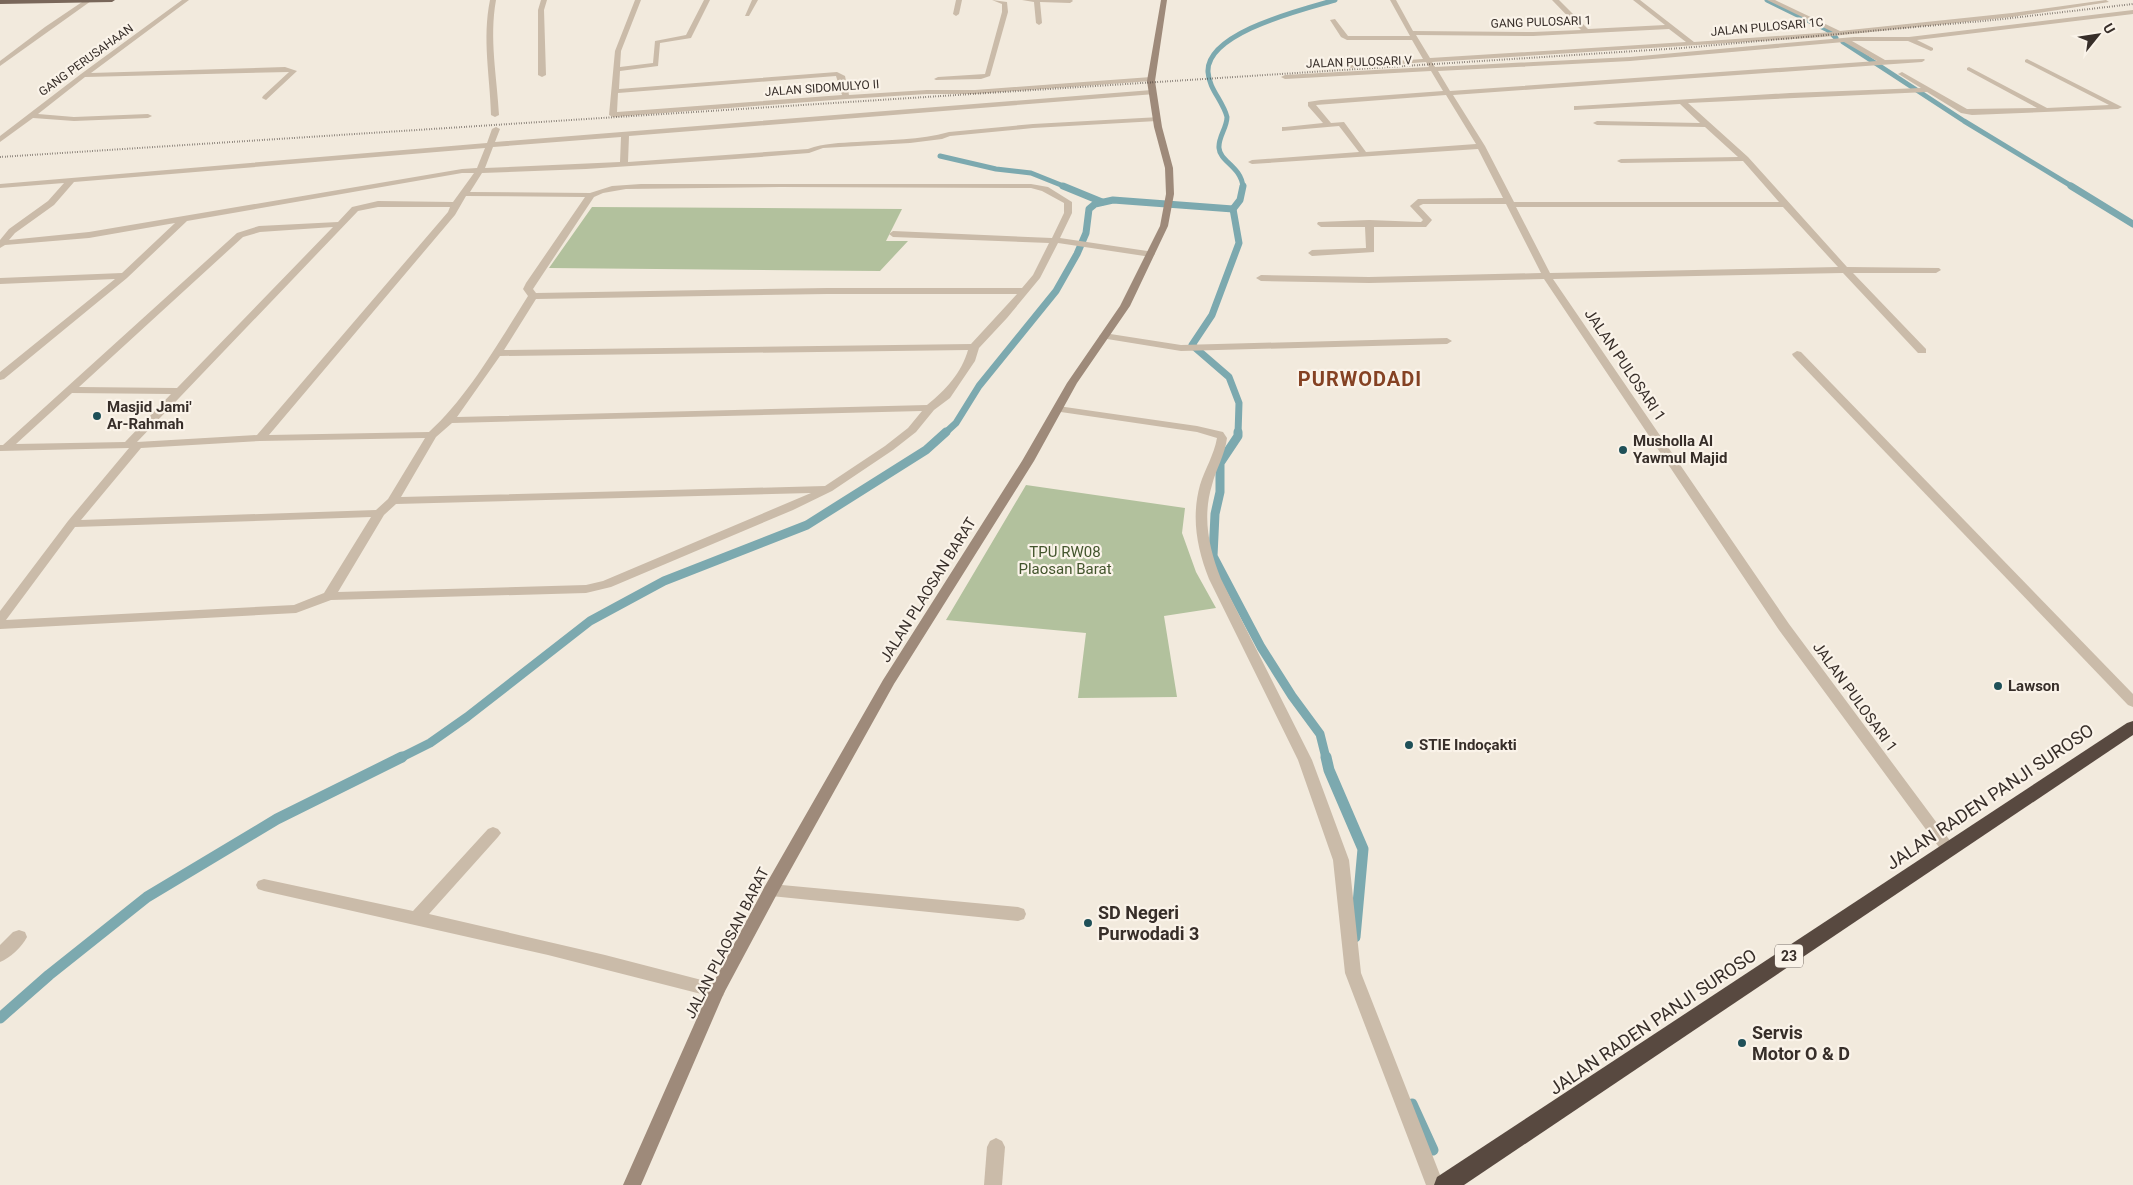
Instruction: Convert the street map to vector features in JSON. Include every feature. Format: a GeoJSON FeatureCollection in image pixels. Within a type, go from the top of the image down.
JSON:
{"type":"FeatureCollection","features":[{"type":"Feature","properties":{"kind":"highway","name":"JALAN RADEN PANJI SUROSO"},"geometry":{"type":"LineString","coordinates":[[1445,1185],[2133,727]]}},
{"type":"Feature","properties":{"kind":"main road"},"geometry":{"type":"LineString","coordinates":[[0,2],[112,0]]}},
{"type":"Feature","properties":{"kind":"street","name":"GANG PERUSAHAAN"},"geometry":{"type":"LineString","coordinates":[[0,140],[83,75],[186,0]]}},
{"type":"Feature","properties":{"kind":"street"},"geometry":{"type":"LineString","coordinates":[[493,0],[488,36],[495,95],[495,115]]}},
{"type":"Feature","properties":{"kind":"street"},"geometry":{"type":"LineString","coordinates":[[542,76],[541,10],[544,0]]}},
{"type":"Feature","properties":{"kind":"street","name":"JALAN SIDOMULYO II"},"geometry":{"type":"LineString","coordinates":[[638,0],[618,51],[613,115],[616,116],[846,97],[927,92],[975,92],[1151,79]]}},
{"type":"Feature","properties":{"kind":"street"},"geometry":{"type":"LineString","coordinates":[[618,69],[656,65],[657,42],[689,37],[706,0]]}},
{"type":"Feature","properties":{"kind":"street"},"geometry":{"type":"LineString","coordinates":[[747,15],[755,0]]}},
{"type":"Feature","properties":{"kind":"street"},"geometry":{"type":"LineString","coordinates":[[956,14],[959,0]]}},
{"type":"Feature","properties":{"kind":"street"},"geometry":{"type":"LineString","coordinates":[[938,80],[981,78],[988,75],[1005,12],[1005,2],[995,0]]}},
{"type":"Feature","properties":{"kind":"street"},"geometry":{"type":"LineString","coordinates":[[1025,0],[1070,1]]}},
{"type":"Feature","properties":{"kind":"street","name":"JALAN PLAOSAN BARAT"},"geometry":{"type":"LineString","coordinates":[[632,1185],[717,992],[772,890],[888,683],[1028,461],[1072,383],[1125,306],[1151,254],[1167,216],[1170,194],[1169,168],[1158,123],[1151,79],[1164,0]]}},
{"type":"Feature","properties":{"kind":"street","name":"JALAN PULOSARI 1"},"geometry":{"type":"LineString","coordinates":[[1393,0],[1447,93],[1481,146],[1547,276],[1784,627],[1949,850]]}},
{"type":"Feature","properties":{"kind":"street"},"geometry":{"type":"LineString","coordinates":[[1555,0],[1586,31]]}},
{"type":"Feature","properties":{"kind":"street"},"geometry":{"type":"LineString","coordinates":[[1636,0],[1693,44]]}},
{"type":"Feature","properties":{"kind":"street"},"geometry":{"type":"LineString","coordinates":[[1770,0],[1837,32]]}},
{"type":"Feature","properties":{"kind":"street"},"geometry":{"type":"LineString","coordinates":[[0,64],[47,28],[88,1]]}},
{"type":"Feature","properties":{"kind":"street"},"geometry":{"type":"LineString","coordinates":[[1037,1],[1039,23]]}},
{"type":"Feature","properties":{"kind":"street","name":"JALAN PULOSARI 1C"},"geometry":{"type":"LineString","coordinates":[[1314,68],[1693,44],[1826,33],[2014,15],[2106,2]]}},
{"type":"Feature","properties":{"kind":"street","name":"JALAN PULOSARI V"},"geometry":{"type":"LineString","coordinates":[[1285,77],[1434,71],[1695,54],[1845,40],[1909,39],[2133,12]]}},
{"type":"Feature","properties":{"kind":"street","name":"GANG PULOSARI 1"},"geometry":{"type":"LineString","coordinates":[[1333,20],[1343,36],[1347,38],[1484,35],[1670,27]]}},
{"type":"Feature","properties":{"kind":"street"},"geometry":{"type":"LineString","coordinates":[[1909,39],[1932,49]]}},
{"type":"Feature","properties":{"kind":"street"},"geometry":{"type":"LineString","coordinates":[[1845,40],[1880,62]]}},
{"type":"Feature","properties":{"kind":"street"},"geometry":{"type":"LineString","coordinates":[[1329,125],[1312,104],[1922,60]]}},
{"type":"Feature","properties":{"kind":"street"},"geometry":{"type":"LineString","coordinates":[[1902,74],[1964,111],[1972,113],[2118,107],[2026,61]]}},
{"type":"Feature","properties":{"kind":"street"},"geometry":{"type":"LineString","coordinates":[[83,75],[286,69],[294,71],[266,98]]}},
{"type":"Feature","properties":{"kind":"street"},"geometry":{"type":"LineString","coordinates":[[1969,69],[2046,110]]}},
{"type":"Feature","properties":{"kind":"street"},"geometry":{"type":"LineString","coordinates":[[615,91],[837,74],[841,76],[846,97]]}},
{"type":"Feature","properties":{"kind":"street"},"geometry":{"type":"LineString","coordinates":[[1576,108],[1681,101],[1928,90]]}},
{"type":"Feature","properties":{"kind":"street"},"geometry":{"type":"LineString","coordinates":[[0,186],[153,172],[625,136],[634,133],[1152,92]]}},
{"type":"Feature","properties":{"kind":"street"},"geometry":{"type":"LineString","coordinates":[[1681,101],[1709,124],[1745,159],[1844,269],[1922,351]]}},
{"type":"Feature","properties":{"kind":"street"},"geometry":{"type":"LineString","coordinates":[[30,115],[74,119],[148,116]]}},
{"type":"Feature","properties":{"kind":"street"},"geometry":{"type":"LineString","coordinates":[[1116,130],[1158,123]]}},
{"type":"Feature","properties":{"kind":"street"},"geometry":{"type":"LineString","coordinates":[[809,151],[822,146],[910,141],[943,137],[949,134],[1033,126],[1158,123]]}},
{"type":"Feature","properties":{"kind":"street"},"geometry":{"type":"LineString","coordinates":[[1598,123],[1709,124]]}},
{"type":"Feature","properties":{"kind":"street"},"geometry":{"type":"LineString","coordinates":[[1285,129],[1341,124],[1366,154]]}},
{"type":"Feature","properties":{"kind":"street"},"geometry":{"type":"LineString","coordinates":[[260,438],[452,213],[454,205],[480,170],[496,129]]}},
{"type":"Feature","properties":{"kind":"street"},"geometry":{"type":"LineString","coordinates":[[624,164],[625,136]]}},
{"type":"Feature","properties":{"kind":"street"},"geometry":{"type":"LineString","coordinates":[[1252,162],[1481,146]]}},
{"type":"Feature","properties":{"kind":"street"},"geometry":{"type":"LineString","coordinates":[[0,244],[89,235],[401,181],[480,170],[586,167],[809,151],[854,150]]}},
{"type":"Feature","properties":{"kind":"street"},"geometry":{"type":"LineString","coordinates":[[1621,161],[1745,159]]}},
{"type":"Feature","properties":{"kind":"street"},"geometry":{"type":"LineString","coordinates":[[0,244],[12,231],[51,203],[71,180]]}},
{"type":"Feature","properties":{"kind":"street"},"geometry":{"type":"LineString","coordinates":[[0,626],[296,609],[329,596],[593,588],[616,580],[789,508],[828,489],[889,448],[912,430],[930,408],[946,396],[970,361],[974,347],[1004,316],[1037,276],[1068,212],[1068,202],[1045,189],[1031,186],[798,184],[640,187],[603,189],[591,195],[464,194]]}},
{"type":"Feature","properties":{"kind":"street"},"geometry":{"type":"LineString","coordinates":[[533,296],[528,289],[530,283],[591,195]]}},
{"type":"Feature","properties":{"kind":"street"},"geometry":{"type":"LineString","coordinates":[[1321,224],[1425,224],[1428,220],[1414,206],[1421,201],[1786,204]]}},
{"type":"Feature","properties":{"kind":"street"},"geometry":{"type":"LineString","coordinates":[[0,620],[133,445],[179,391],[355,209],[365,205],[454,205]]}},
{"type":"Feature","properties":{"kind":"street"},"geometry":{"type":"LineString","coordinates":[[0,377],[124,276],[185,218]]}},
{"type":"Feature","properties":{"kind":"street"},"geometry":{"type":"LineString","coordinates":[[1312,254],[1371,250],[1369,223]]}},
{"type":"Feature","properties":{"kind":"street"},"geometry":{"type":"LineString","coordinates":[[3,448],[240,235],[259,229],[340,224]]}},
{"type":"Feature","properties":{"kind":"street"},"geometry":{"type":"LineString","coordinates":[[893,234],[1055,240],[1097,244],[1151,254]]}},
{"type":"Feature","properties":{"kind":"street"},"geometry":{"type":"LineString","coordinates":[[1261,278],[1431,280],[1844,269],[1936,270]]}},
{"type":"Feature","properties":{"kind":"street"},"geometry":{"type":"LineString","coordinates":[[0,281],[124,276]]}},
{"type":"Feature","properties":{"kind":"street"},"geometry":{"type":"LineString","coordinates":[[533,296],[837,291],[1025,291]]}},
{"type":"Feature","properties":{"kind":"street"},"geometry":{"type":"LineString","coordinates":[[329,596],[379,512],[394,501],[432,435],[450,420],[497,353],[533,296]]}},
{"type":"Feature","properties":{"kind":"street"},"geometry":{"type":"LineString","coordinates":[[1104,336],[1181,348],[1447,341]]}},
{"type":"Feature","properties":{"kind":"street"},"geometry":{"type":"LineString","coordinates":[[497,353],[974,347]]}},
{"type":"Feature","properties":{"kind":"street"},"geometry":{"type":"LineString","coordinates":[[1797,354],[2133,702]]}},
{"type":"Feature","properties":{"kind":"street"},"geometry":{"type":"LineString","coordinates":[[69,390],[179,391]]}},
{"type":"Feature","properties":{"kind":"street"},"geometry":{"type":"LineString","coordinates":[[450,420],[930,408]]}},
{"type":"Feature","properties":{"kind":"street"},"geometry":{"type":"LineString","coordinates":[[1058,409],[1197,429],[1219,434],[1222,438],[1219,453],[1206,485],[1199,524],[1203,549],[1214,579],[1305,760],[1341,860],[1353,973],[1434,1185]]}},
{"type":"Feature","properties":{"kind":"street"},"geometry":{"type":"LineString","coordinates":[[3,448],[133,445],[260,438],[432,435]]}},
{"type":"Feature","properties":{"kind":"street"},"geometry":{"type":"LineString","coordinates":[[394,501],[828,489]]}},
{"type":"Feature","properties":{"kind":"street"},"geometry":{"type":"LineString","coordinates":[[72,524],[379,512]]}},
{"type":"Feature","properties":{"kind":"street"},"geometry":{"type":"LineString","coordinates":[[416,918],[493,833]]}},
{"type":"Feature","properties":{"kind":"street"},"geometry":{"type":"LineString","coordinates":[[264,885],[416,918],[657,975],[717,992]]}},
{"type":"Feature","properties":{"kind":"street"},"geometry":{"type":"LineString","coordinates":[[772,890],[1018,914]]}},
{"type":"Feature","properties":{"kind":"street"},"geometry":{"type":"LineString","coordinates":[[0,955],[19,937]]}},
{"type":"Feature","properties":{"kind":"street"},"geometry":{"type":"LineString","coordinates":[[993,1185],[996,1147]]}},
{"type":"Feature","properties":{"kind":"green space"},"geometry":{"type":"Polygon","coordinates":[[[592,207],[902,209],[886,241],[908,241],[880,271],[549,268],[592,207]]]}},
{"type":"Feature","properties":{"kind":"green space","name":"TPU RW08 Plaosan Barat"},"geometry":{"type":"Polygon","coordinates":[[[1026,485],[1185,508],[1182,533],[1196,572],[1216,608],[1164,616],[1177,697],[1078,698],[1086,633],[946,620],[1026,485]]]}},
{"type":"Feature","properties":{"kind":"waterway"},"geometry":{"type":"LineString","coordinates":[[1243,187],[1239,174],[1220,153],[1220,140],[1227,117],[1209,78],[1208,72],[1212,58],[1223,45],[1239,34],[1260,24],[1335,0]]}},
{"type":"Feature","properties":{"kind":"waterway"},"geometry":{"type":"LineString","coordinates":[[1767,0],[1828,30],[1836,38]]}},
{"type":"Feature","properties":{"kind":"waterway"},"geometry":{"type":"LineString","coordinates":[[1843,42],[1964,121],[2073,187]]}},
{"type":"Feature","properties":{"kind":"waterway"},"geometry":{"type":"LineString","coordinates":[[940,156],[996,169],[1031,173],[1066,187]]}},
{"type":"Feature","properties":{"kind":"waterway"},"geometry":{"type":"LineString","coordinates":[[1063,186],[1102,202]]}},
{"type":"Feature","properties":{"kind":"waterway"},"geometry":{"type":"LineString","coordinates":[[2071,186],[2133,224]]}},
{"type":"Feature","properties":{"kind":"waterway"},"geometry":{"type":"LineString","coordinates":[[1233,209],[1240,200],[1243,187]]}},
{"type":"Feature","properties":{"kind":"waterway"},"geometry":{"type":"LineString","coordinates":[[944,434],[956,423],[979,386],[1056,291],[1077,254],[1086,233],[1089,209],[1095,204],[1113,200],[1233,209]]}},
{"type":"Feature","properties":{"kind":"waterway"},"geometry":{"type":"LineString","coordinates":[[1233,209],[1239,243],[1212,315],[1192,345],[1229,377],[1239,403],[1238,434]]}},
{"type":"Feature","properties":{"kind":"waterway"},"geometry":{"type":"LineString","coordinates":[[402,757],[430,743],[467,717],[590,621],[664,581],[807,525],[926,450],[946,432]]}},
{"type":"Feature","properties":{"kind":"waterway"},"geometry":{"type":"LineString","coordinates":[[1238,434],[1220,463],[1220,492],[1215,514],[1213,556],[1261,647],[1292,696],[1320,734],[1326,758]]}},
{"type":"Feature","properties":{"kind":"waterway"},"geometry":{"type":"LineString","coordinates":[[0,1018],[49,975],[147,897],[277,819],[402,757]]}},
{"type":"Feature","properties":{"kind":"waterway"},"geometry":{"type":"LineString","coordinates":[[1326,757],[1329,770],[1363,849],[1355,937]]}},
{"type":"Feature","properties":{"kind":"waterway"},"geometry":{"type":"LineString","coordinates":[[1412,1104],[1433,1150]]}},
{"type":"Feature","properties":{"kind":"railway"},"geometry":{"type":"LineString","coordinates":[[0,157],[1682,48],[1994,20],[2133,4]]}},
{"type":"Feature","properties":{"kind":"place","name":"Masjid Jami' Ar-Rahmah"},"geometry":{"type":"Point","coordinates":[97,416]}},
{"type":"Feature","properties":{"kind":"place","name":"Musholla Al Yawmul Majid"},"geometry":{"type":"Point","coordinates":[1623,450]}},
{"type":"Feature","properties":{"kind":"place","name":"Lawson"},"geometry":{"type":"Point","coordinates":[1998,686]}},
{"type":"Feature","properties":{"kind":"place","name":"STIE Indoçakti"},"geometry":{"type":"Point","coordinates":[1409,745]}},
{"type":"Feature","properties":{"kind":"place","name":"SD Negeri Purwodadi 3"},"geometry":{"type":"Point","coordinates":[1088,923]}},
{"type":"Feature","properties":{"kind":"place","name":"Servis Motor O & D"},"geometry":{"type":"Point","coordinates":[1742,1043]}},
{"type":"Feature","properties":{"kind":"district","name":"PURWODADI"},"geometry":{"type":"Point","coordinates":[1360,379]}}]}
